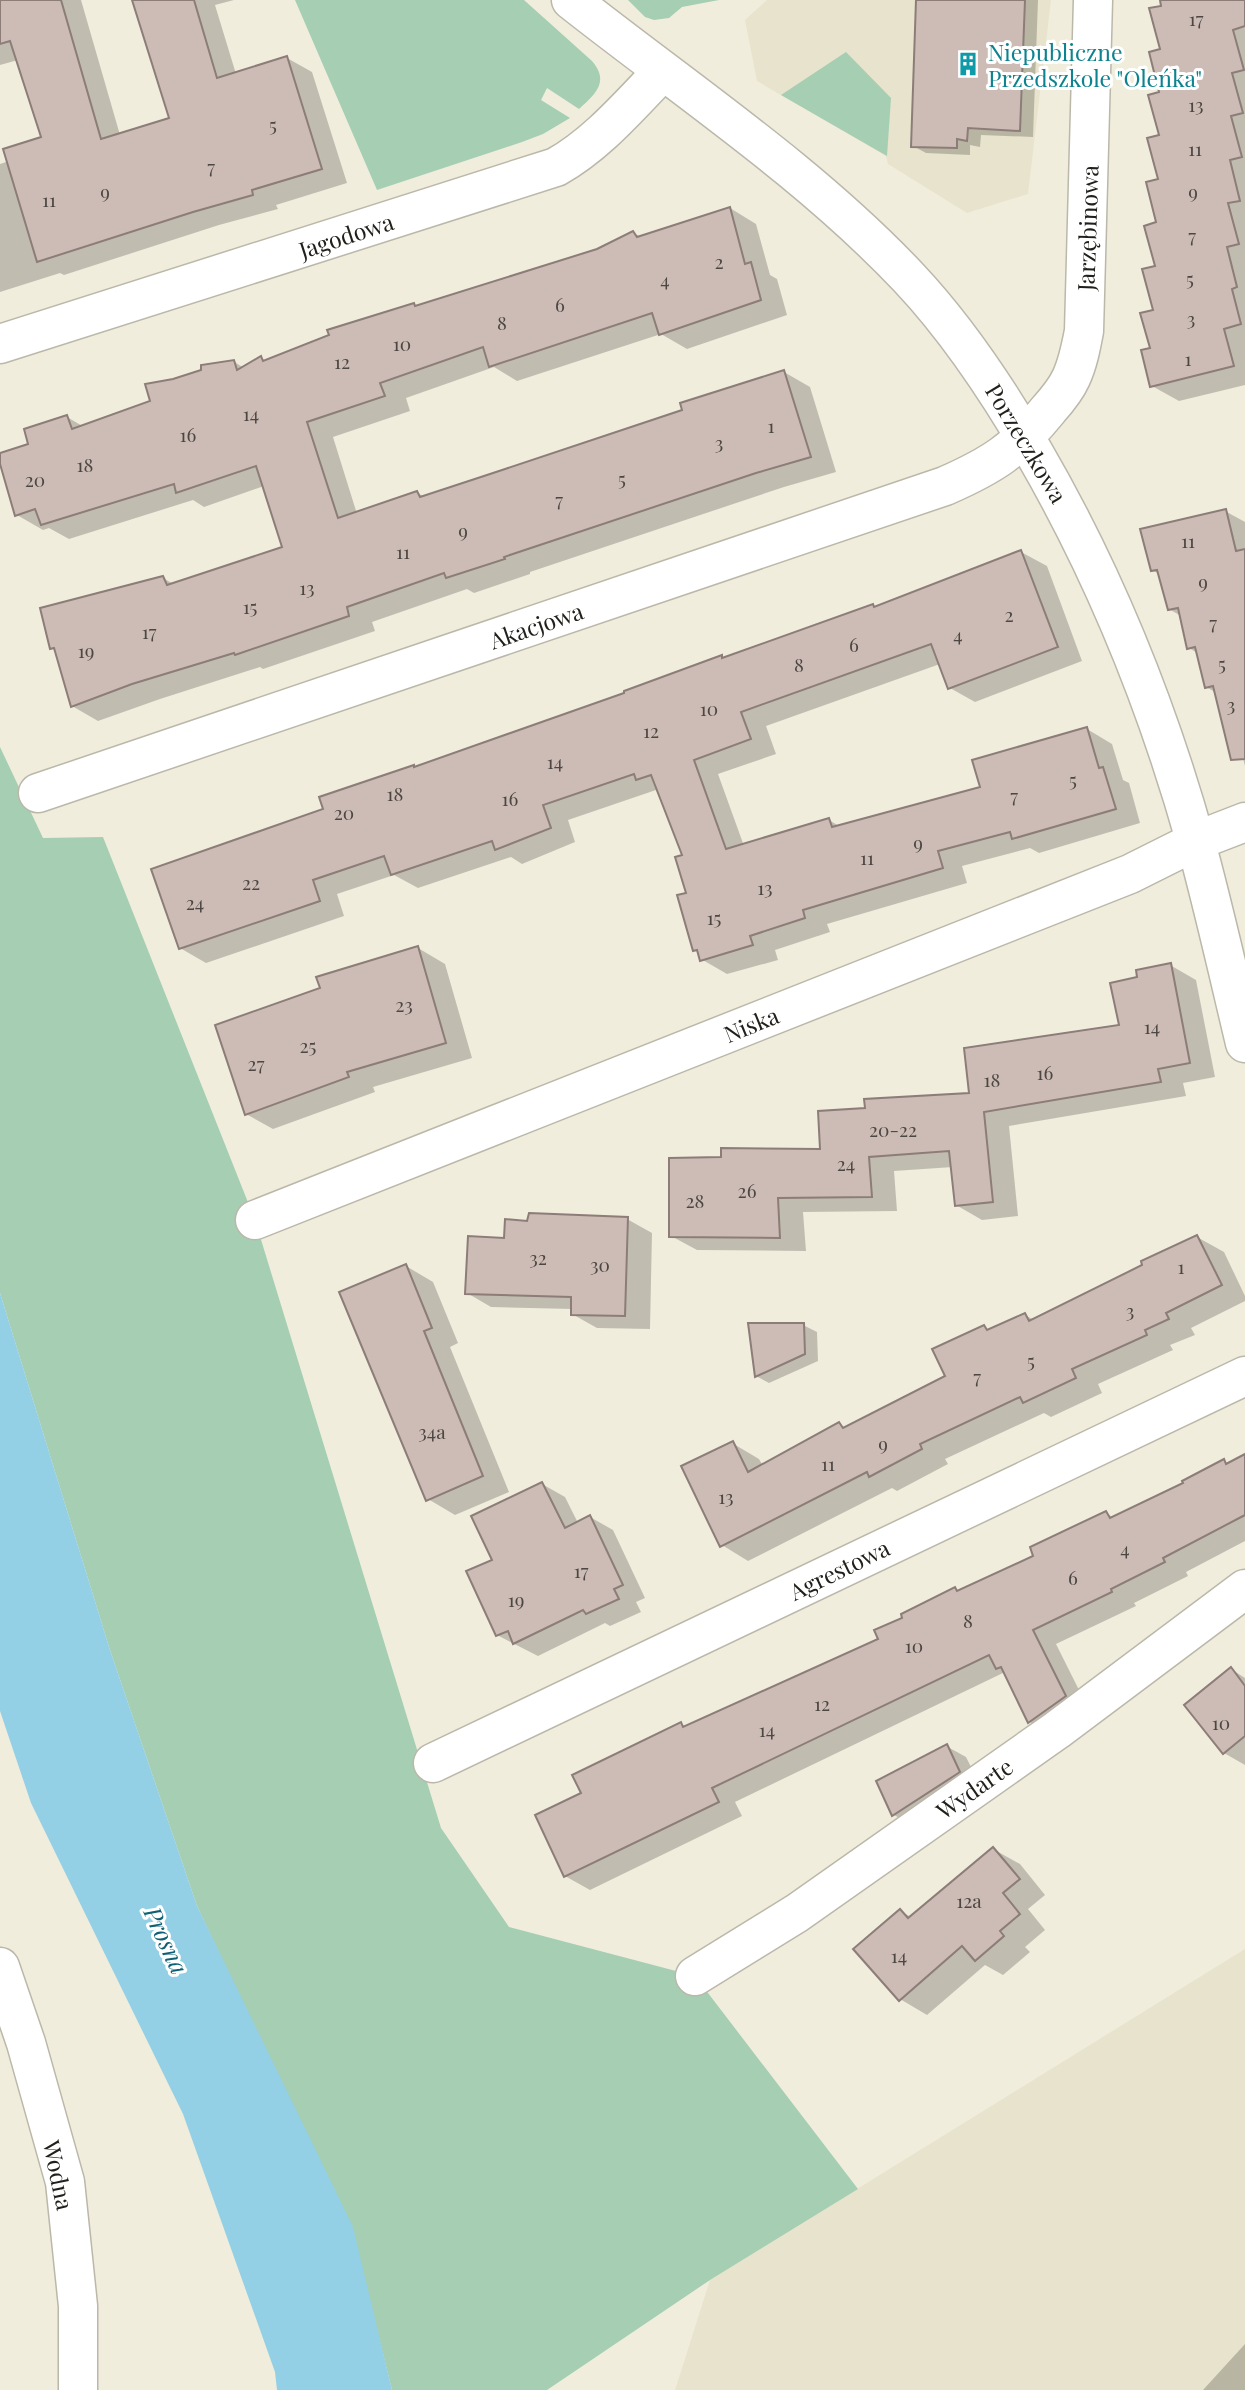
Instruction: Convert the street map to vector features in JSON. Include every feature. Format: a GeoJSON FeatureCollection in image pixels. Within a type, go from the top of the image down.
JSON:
{"type":"FeatureCollection","features":[{"type":"Feature","properties":{"kind":"street","name":"Porzeczkowa"},"geometry":{"type":"LineString","coordinates":[[571,0],[767,151],[864,233],[911,280],[953,328],[993,384],[1058,494],[1085,547],[1138,668],[1196,841],[1245,1043]]}},
{"type":"Feature","properties":{"kind":"street","name":"Jarzębinowa"},"geometry":{"type":"LineString","coordinates":[[1026,438],[1071,380],[1084,331],[1093,0]]}},
{"type":"Feature","properties":{"kind":"street","name":"Jagodowa"},"geometry":{"type":"LineString","coordinates":[[0,344],[556,167],[578,155],[594,141],[662,72]]}},
{"type":"Feature","properties":{"kind":"street","name":"Akacjowa"},"geometry":{"type":"LineString","coordinates":[[38,793],[945,486],[1002,457],[1026,438]]}},
{"type":"Feature","properties":{"kind":"street","name":"Niska"},"geometry":{"type":"LineString","coordinates":[[255,1220],[1130,874],[1196,841],[1245,822]]}},
{"type":"Feature","properties":{"kind":"street","name":"Agrestowa"},"geometry":{"type":"LineString","coordinates":[[433,1763],[1245,1376]]}},
{"type":"Feature","properties":{"kind":"street","name":"Wydarte"},"geometry":{"type":"LineString","coordinates":[[695,1976],[797,1913],[1012,1762],[1245,1589]]}},
{"type":"Feature","properties":{"kind":"street","name":"Wodna"},"geometry":{"type":"LineString","coordinates":[[0,1968],[26,2043],[65,2182],[78,2306],[78,2390]]}},
{"type":"Feature","properties":{"kind":"shaded area"},"geometry":{"type":"Polygon","coordinates":[[[767,0],[1051,0],[1028,194],[967,213],[888,164],[886,156],[757,81],[745,20],[767,0]]]}},
{"type":"Feature","properties":{"kind":"shaded area"},"geometry":{"type":"Polygon","coordinates":[[[1245,1949],[1245,2390],[675,2390],[710,2280],[1245,1949]]]}},
{"type":"Feature","properties":{"kind":"green space"},"geometry":{"type":"Polygon","coordinates":[[[295,0],[524,0],[592,61],[600,75],[600,81],[595,93],[579,109],[547,88],[541,100],[570,118],[543,134],[377,190],[295,0]]]}},
{"type":"Feature","properties":{"kind":"green space"},"geometry":{"type":"Polygon","coordinates":[[[628,0],[719,0],[682,7],[669,18],[654,20],[645,17],[628,0]]]}},
{"type":"Feature","properties":{"kind":"green space"},"geometry":{"type":"Polygon","coordinates":[[[846,52],[891,98],[887,156],[781,95],[846,52]]]}},
{"type":"Feature","properties":{"kind":"green space"},"geometry":{"type":"Polygon","coordinates":[[[0,747],[43,838],[103,837],[255,1220],[441,1828],[509,1927],[695,1976],[858,2189],[710,2280],[547,2390],[392,2390],[355,2241],[197,1906],[110,1650],[0,1293],[0,747]]]}},
{"type":"Feature","properties":{"kind":"water","name":"Prosna"},"geometry":{"type":"Polygon","coordinates":[[[0,1293],[110,1650],[197,1906],[353,2227],[392,2390],[277,2390],[275,2372],[183,2114],[31,1803],[0,1711],[0,1293]]]}},
{"type":"Feature","properties":{"kind":"building"},"geometry":{"type":"Polygon","coordinates":[[[0,0],[61,0],[101,139],[169,118],[132,0],[194,0],[217,78],[287,56],[322,169],[252,190],[253,195],[37,262],[3,149],[41,137],[10,41],[0,44],[0,0]]]}},
{"type":"Feature","properties":{"kind":"building","name":"Niepubliczne Przedszkole \"Oleńka\""},"geometry":{"type":"Polygon","coordinates":[[[916,0],[1025,0],[1020,131],[968,128],[967,141],[957,139],[957,148],[911,147],[916,0]]]}},
{"type":"Feature","properties":{"kind":"building"},"geometry":{"type":"Polygon","coordinates":[[[1160,0],[1245,0],[1245,26],[1233,30],[1244,70],[1232,73],[1243,113],[1231,116],[1242,157],[1230,160],[1240,201],[1228,203],[1239,244],[1227,247],[1237,287],[1232,289],[1241,324],[1224,329],[1234,366],[1150,387],[1141,350],[1150,348],[1140,313],[1153,310],[1142,269],[1155,266],[1144,226],[1156,222],[1146,182],[1158,179],[1147,138],[1159,135],[1148,95],[1159,92],[1149,52],[1160,49],[1149,8],[1161,6],[1160,0]]]}},
{"type":"Feature","properties":{"kind":"building"},"geometry":{"type":"Polygon","coordinates":[[[730,207],[745,264],[751,262],[761,300],[659,335],[652,313],[489,367],[483,347],[380,383],[385,396],[307,422],[338,518],[417,491],[420,497],[490,474],[682,410],[680,403],[784,370],[811,457],[756,473],[446,578],[444,573],[347,607],[349,616],[235,655],[234,653],[132,684],[71,707],[54,648],[50,649],[40,608],[163,576],[167,585],[282,547],[256,466],[176,493],[174,484],[41,525],[35,509],[15,516],[0,464],[0,453],[28,444],[24,429],[67,415],[72,429],[150,401],[145,384],[201,370],[201,365],[234,360],[237,370],[261,356],[263,361],[329,335],[327,330],[414,303],[415,306],[597,249],[633,231],[637,237],[730,207]]]}},
{"type":"Feature","properties":{"kind":"building"},"geometry":{"type":"Polygon","coordinates":[[[1226,509],[1236,551],[1245,549],[1245,759],[1231,760],[1213,686],[1205,688],[1195,647],[1187,649],[1178,608],[1168,610],[1157,570],[1151,571],[1140,529],[1226,509]]]}},
{"type":"Feature","properties":{"kind":"building"},"geometry":{"type":"Polygon","coordinates":[[[1021,550],[1058,647],[948,689],[931,644],[741,712],[751,739],[694,760],[726,849],[829,818],[832,827],[980,787],[972,760],[1087,727],[1099,768],[1103,767],[1116,809],[1012,839],[1010,832],[938,851],[943,868],[803,910],[805,918],[750,936],[753,945],[700,961],[697,950],[693,951],[677,895],[686,893],[675,857],[682,855],[651,775],[636,780],[634,774],[543,805],[551,828],[495,850],[492,841],[391,875],[384,856],[313,880],[320,901],[179,949],[151,869],[323,809],[319,797],[414,767],[624,693],[722,655],[722,658],[873,604],[874,607],[1021,550]]]}},
{"type":"Feature","properties":{"kind":"building"},"geometry":{"type":"Polygon","coordinates":[[[418,946],[446,1043],[347,1072],[349,1077],[245,1115],[215,1025],[320,988],[316,977],[418,946]]]}},
{"type":"Feature","properties":{"kind":"building"},"geometry":{"type":"Polygon","coordinates":[[[1171,963],[1190,1063],[1158,1069],[1161,1082],[984,1112],[993,1202],[955,1206],[949,1151],[869,1157],[872,1197],[778,1198],[780,1238],[669,1237],[669,1158],[721,1157],[721,1148],[820,1149],[818,1111],[865,1108],[864,1099],[969,1093],[964,1048],[1119,1025],[1110,983],[1137,977],[1136,970],[1171,963]]]}},
{"type":"Feature","properties":{"kind":"building"},"geometry":{"type":"Polygon","coordinates":[[[529,1213],[628,1217],[625,1316],[571,1315],[571,1297],[465,1294],[468,1236],[504,1238],[505,1219],[527,1221],[529,1213]]]}},
{"type":"Feature","properties":{"kind":"building"},"geometry":{"type":"Polygon","coordinates":[[[1197,1235],[1222,1285],[1166,1313],[1169,1319],[1145,1330],[1147,1335],[1072,1369],[1076,1378],[1023,1403],[1020,1397],[920,1444],[922,1449],[869,1477],[867,1472],[720,1547],[681,1466],[733,1441],[748,1472],[839,1422],[843,1428],[945,1376],[932,1349],[984,1325],[987,1330],[1025,1313],[1029,1321],[1142,1265],[1141,1261],[1197,1235]]]}},
{"type":"Feature","properties":{"kind":"building"},"geometry":{"type":"Polygon","coordinates":[[[406,1264],[432,1328],[424,1331],[483,1476],[426,1501],[339,1292],[406,1264]]]}},
{"type":"Feature","properties":{"kind":"building"},"geometry":{"type":"Polygon","coordinates":[[[748,1323],[804,1323],[805,1354],[755,1377],[748,1323]]]}},
{"type":"Feature","properties":{"kind":"building"},"geometry":{"type":"Polygon","coordinates":[[[1245,1454],[1245,1515],[1163,1558],[1165,1562],[1111,1589],[1112,1592],[1033,1630],[1066,1696],[1028,1723],[1001,1667],[996,1669],[989,1655],[712,1788],[719,1802],[564,1877],[535,1815],[581,1793],[572,1775],[681,1722],[683,1727],[878,1639],[874,1630],[902,1618],[901,1614],[955,1587],[957,1591],[1033,1556],[1030,1547],[1106,1511],[1110,1518],[1183,1483],[1182,1481],[1224,1459],[1226,1464],[1245,1454]]]}},
{"type":"Feature","properties":{"kind":"building"},"geometry":{"type":"Polygon","coordinates":[[[542,1482],[565,1528],[590,1515],[623,1585],[614,1589],[619,1599],[586,1614],[583,1610],[513,1644],[508,1631],[496,1636],[466,1571],[492,1560],[471,1516],[542,1482]]]}},
{"type":"Feature","properties":{"kind":"building"},"geometry":{"type":"Polygon","coordinates":[[[1231,1667],[1245,1686],[1245,1736],[1223,1754],[1184,1705],[1231,1667]]]}},
{"type":"Feature","properties":{"kind":"building"},"geometry":{"type":"Polygon","coordinates":[[[947,1744],[960,1772],[892,1816],[876,1781],[947,1744]]]}},
{"type":"Feature","properties":{"kind":"building"},"geometry":{"type":"Polygon","coordinates":[[[993,1847],[1020,1879],[1003,1893],[1020,1914],[1000,1931],[1004,1936],[975,1961],[962,1946],[899,2001],[853,1949],[900,1909],[908,1918],[993,1847]]]}},
{"type":"Feature","properties":{"kind":"place","name":"Niepubliczne Przedszkole \"Oleńka\""},"geometry":{"type":"Point","coordinates":[968,64]}}]}
